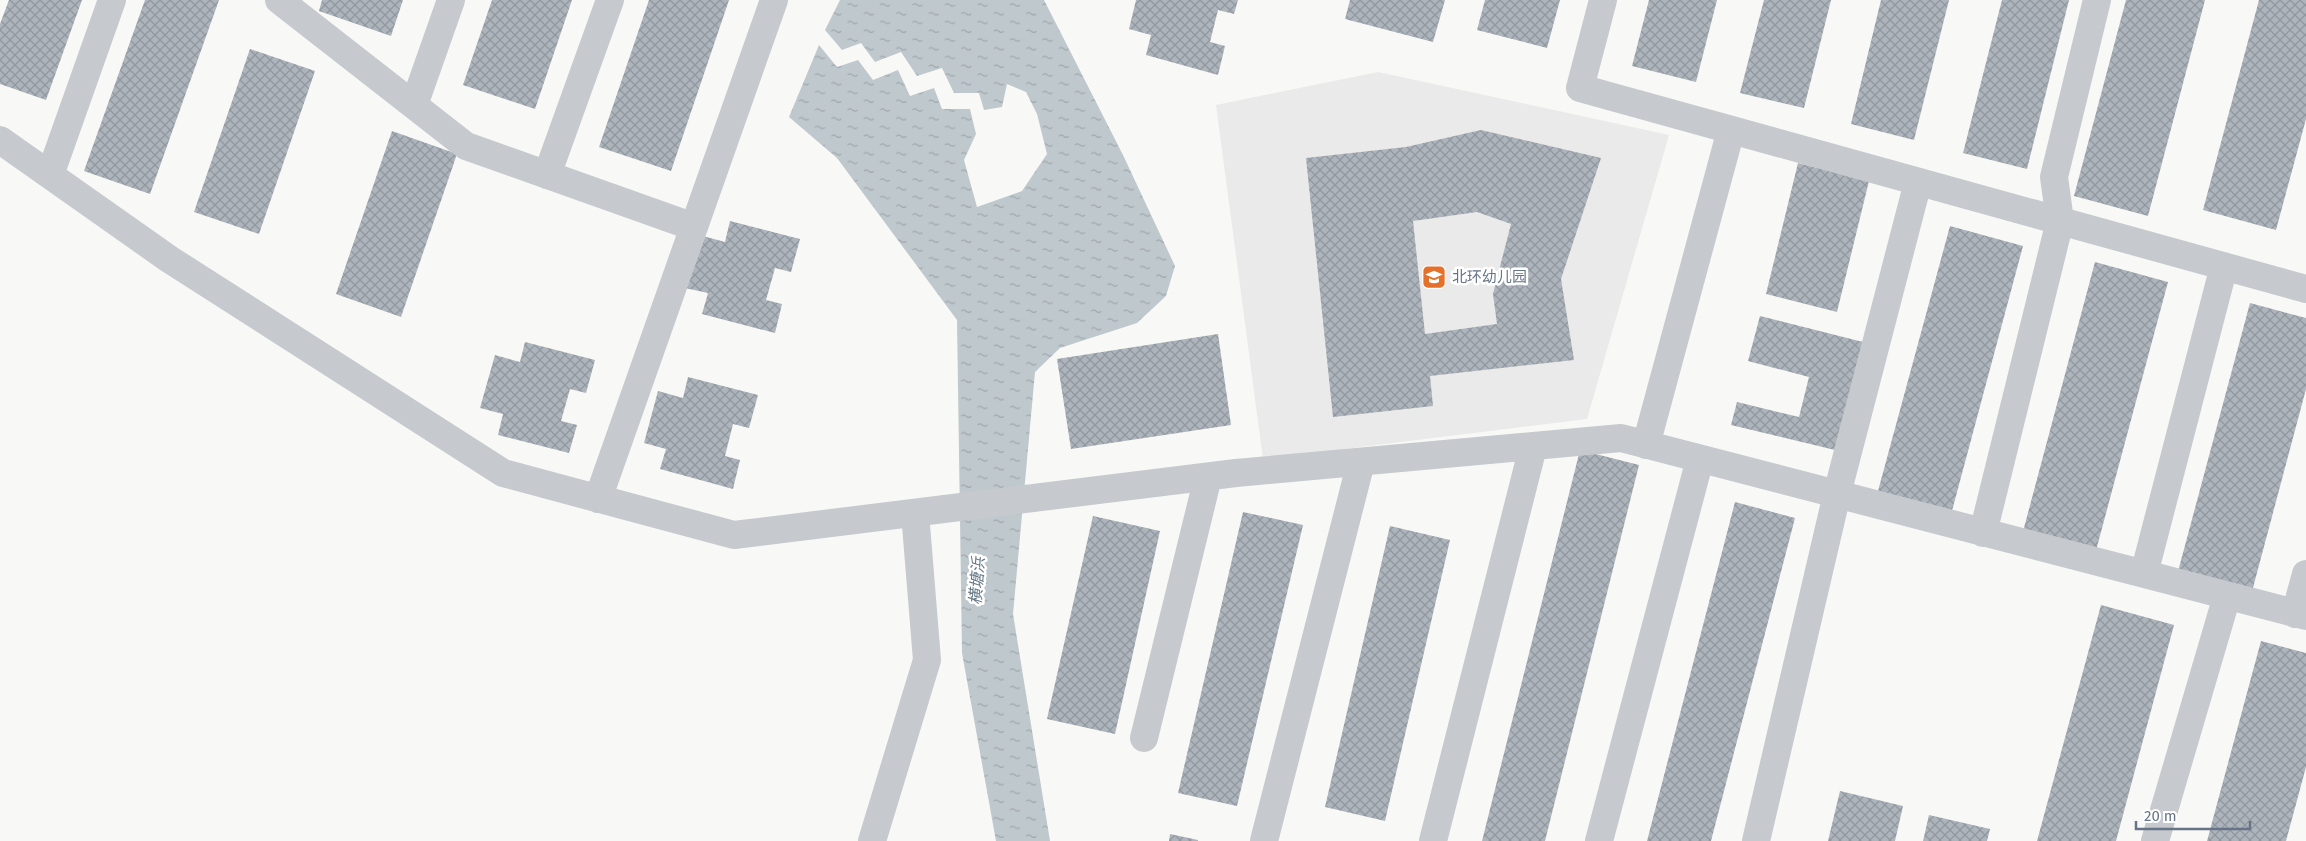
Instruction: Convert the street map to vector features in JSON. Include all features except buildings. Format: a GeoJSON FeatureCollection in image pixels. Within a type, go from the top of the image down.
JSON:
{"type":"FeatureCollection","features":[{"type":"Feature","properties":{"kind":"lane"},"geometry":{"type":"LineString","coordinates":[[50,176],[112,0]]}},
{"type":"Feature","properties":{"kind":"lane"},"geometry":{"type":"LineString","coordinates":[[279,0],[466,146],[694,227]]}},
{"type":"Feature","properties":{"kind":"lane"},"geometry":{"type":"LineString","coordinates":[[414,105],[451,0]]}},
{"type":"Feature","properties":{"kind":"lane"},"geometry":{"type":"LineString","coordinates":[[547,175],[610,0]]}},
{"type":"Feature","properties":{"kind":"lane"},"geometry":{"type":"LineString","coordinates":[[598,499],[774,0]]}},
{"type":"Feature","properties":{"kind":"lane"},"geometry":{"type":"LineString","coordinates":[[1603,0],[1580,88],[2306,289]]}},
{"type":"Feature","properties":{"kind":"lane"},"geometry":{"type":"LineString","coordinates":[[1983,532],[2060,221],[2054,177],[2097,0]]}},
{"type":"Feature","properties":{"kind":"lane"},"geometry":{"type":"LineString","coordinates":[[1646,445],[1731,130]]}},
{"type":"Feature","properties":{"kind":"lane"},"geometry":{"type":"LineString","coordinates":[[0,140],[169,259],[503,473],[734,535],[1032,497],[1208,477],[1621,438],[2301,615],[2306,574]]}},
{"type":"Feature","properties":{"kind":"lane"},"geometry":{"type":"LineString","coordinates":[[1756,841],[1837,494],[1918,182]]}},
{"type":"Feature","properties":{"kind":"lane"},"geometry":{"type":"LineString","coordinates":[[2144,574],[2224,266]]}},
{"type":"Feature","properties":{"kind":"lane"},"geometry":{"type":"LineString","coordinates":[[1433,841],[1533,447]]}},
{"type":"Feature","properties":{"kind":"lane"},"geometry":{"type":"LineString","coordinates":[[1600,841],[1700,459]]}},
{"type":"Feature","properties":{"kind":"lane"},"geometry":{"type":"LineString","coordinates":[[1264,841],[1362,462]]}},
{"type":"Feature","properties":{"kind":"lane"},"geometry":{"type":"LineString","coordinates":[[1144,738],[1208,477]]}},
{"type":"Feature","properties":{"kind":"lane"},"geometry":{"type":"LineString","coordinates":[[872,841],[927,660],[915,513]]}},
{"type":"Feature","properties":{"kind":"lane"},"geometry":{"type":"LineString","coordinates":[[2155,841],[2227,596]]}},
{"type":"Feature","properties":{"kind":"shaded area","name":"北环幼儿园"},"geometry":{"type":"Polygon","coordinates":[[[1378,72],[1669,135],[1587,419],[1263,459],[1216,105],[1378,72]]]}},
{"type":"Feature","properties":{"kind":"water","name":"横塘浜"},"geometry":{"type":"Polygon","coordinates":[[[840,0],[1044,0],[1123,155],[1175,266],[1166,296],[1137,323],[1060,348],[1035,372],[1013,614],[1050,841],[996,841],[962,653],[957,320],[837,158],[789,117],[819,45],[837,67],[858,60],[873,80],[898,70],[910,96],[934,88],[942,109],[970,109],[976,134],[964,160],[977,207],[1022,191],[1047,154],[1037,114],[1026,92],[1007,84],[1002,107],[984,110],[979,93],[954,93],[942,68],[917,76],[901,52],[875,62],[861,43],[842,50],[825,30],[840,0]]]}},
{"type":"Feature","properties":{"kind":"place","name":"北环幼儿园"},"geometry":{"type":"Point","coordinates":[1434,277]}}]}
